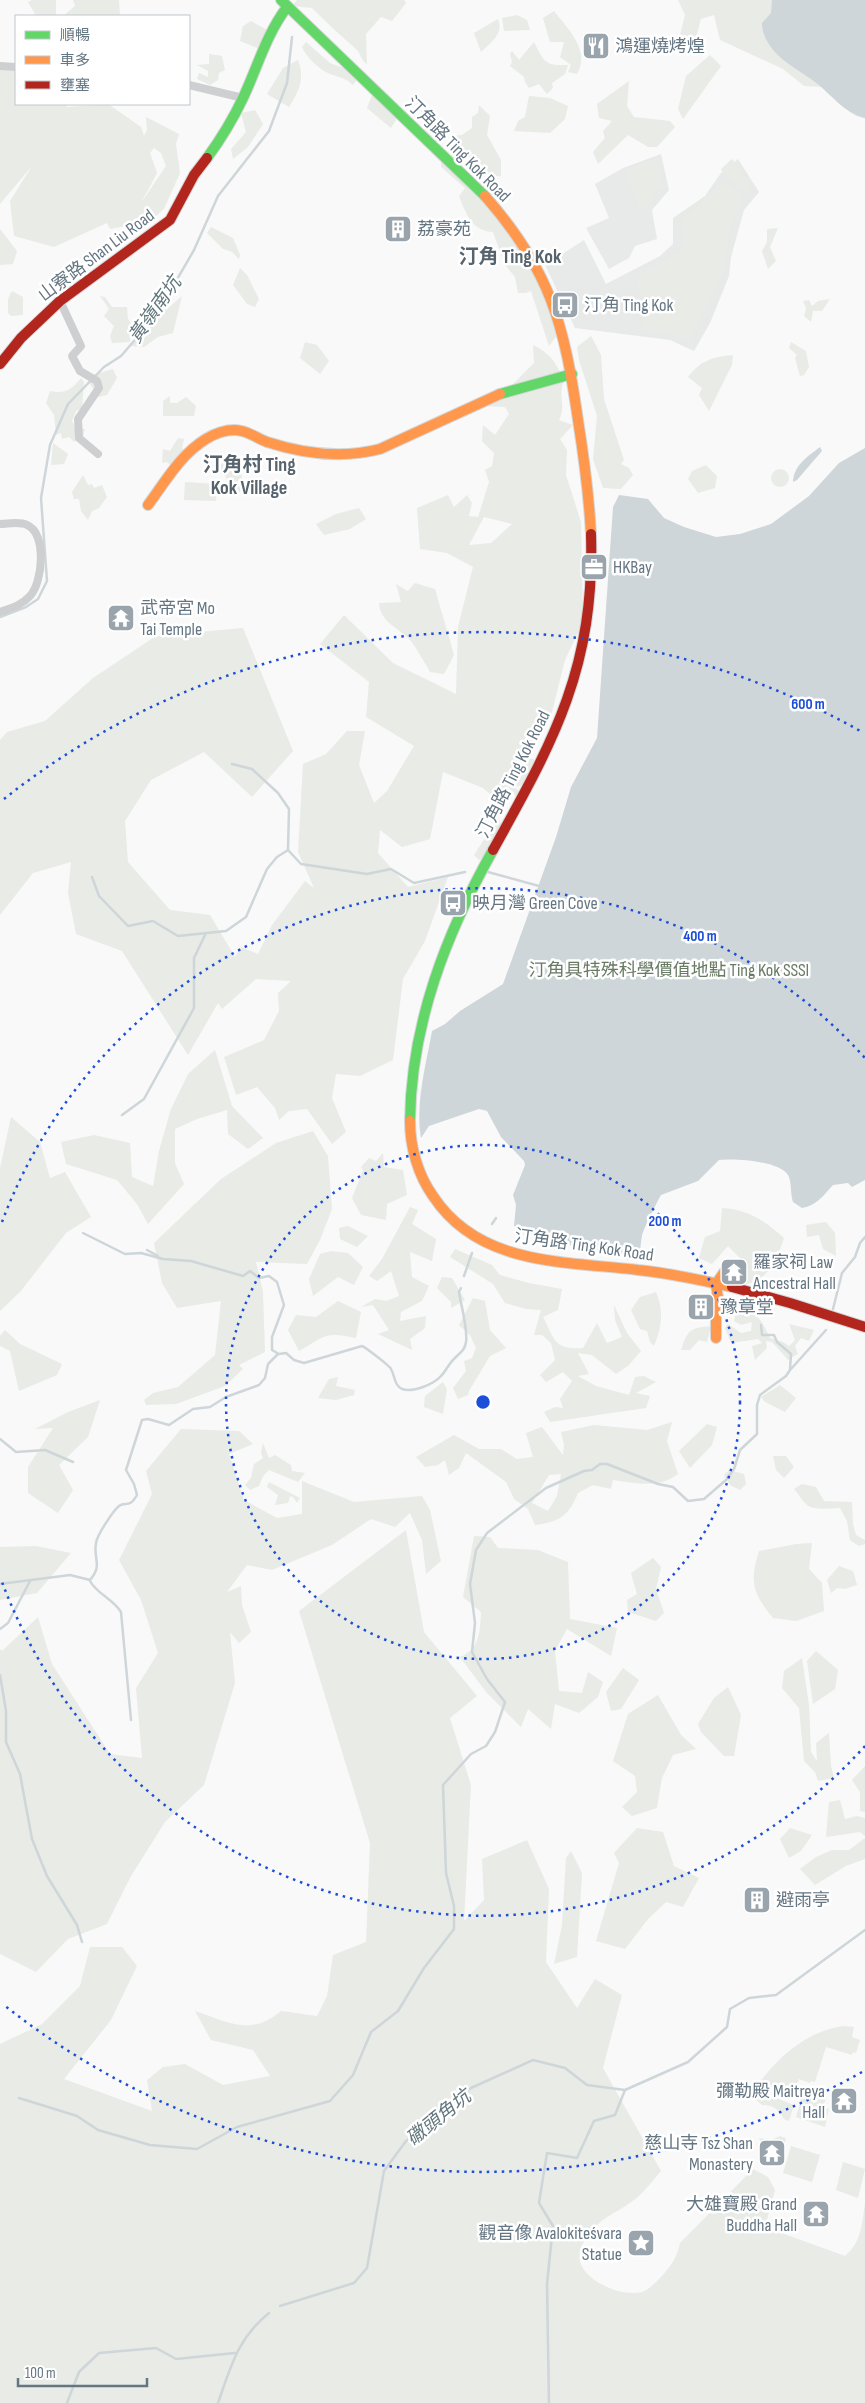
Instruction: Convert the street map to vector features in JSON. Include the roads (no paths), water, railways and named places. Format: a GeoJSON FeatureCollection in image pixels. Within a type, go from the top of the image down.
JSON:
{"type":"FeatureCollection","features":[{"type":"Feature","properties":{"kind":"main road","name":"山寮路 Shan Liu Road"},"geometry":{"type":"LineString","coordinates":[[0,364],[21,338],[60,301],[170,220],[194,175],[221,140],[243,98],[284,3]]}},
{"type":"Feature","properties":{"kind":"main road","name":"汀角路 Ting Kok Road"},"geometry":{"type":"LineString","coordinates":[[284,3],[475,184],[492,202],[521,241],[549,291],[562,325],[572,374],[592,528],[591,601],[582,655],[567,704],[550,743],[467,897],[439,962],[417,1037],[409,1124],[414,1153],[422,1180],[436,1204],[454,1223],[484,1243],[505,1251],[535,1258],[623,1267],[716,1284],[828,1314],[865,1327]]}},
{"type":"Feature","properties":{"kind":"main road"},"geometry":{"type":"LineString","coordinates":[[148,505],[193,450],[203,440],[218,434],[238,429],[266,442],[327,456],[350,456],[380,448],[505,392],[572,374]]}},
{"type":"Feature","properties":{"kind":"main road"},"geometry":{"type":"LineString","coordinates":[[716,1338],[716,1313],[719,1305],[716,1284],[725,1271]]}},
{"type":"Feature","properties":{"kind":"street"},"geometry":{"type":"LineString","coordinates":[[0,66],[15,67]]}},
{"type":"Feature","properties":{"kind":"street"},"geometry":{"type":"LineString","coordinates":[[190,86],[243,98]]}},
{"type":"Feature","properties":{"kind":"street"},"geometry":{"type":"LineString","coordinates":[[60,301],[81,346],[72,356],[80,372],[97,381],[99,388],[78,419],[79,438],[98,454]]}},
{"type":"Feature","properties":{"kind":"street"},"geometry":{"type":"LineString","coordinates":[[0,524],[27,524],[36,535],[40,549],[38,583],[32,595],[21,604],[0,612]]}},
{"type":"Feature","properties":{"kind":"waterway","name":"黃嶺南坑"},"geometry":{"type":"LineString","coordinates":[[0,617],[26,607],[38,599],[47,581],[41,498],[50,445],[68,404],[104,367],[121,356],[140,334],[168,295],[194,250],[218,196],[269,131],[287,83],[292,37]]}},
{"type":"Feature","properties":{"kind":"waterway"},"geometry":{"type":"LineString","coordinates":[[232,764],[252,769],[278,793],[289,809],[288,850]]}},
{"type":"Feature","properties":{"kind":"waterway"},"geometry":{"type":"LineString","coordinates":[[92,877],[99,896],[128,926],[153,921],[178,936],[226,931],[246,917],[267,869],[277,857],[288,850],[301,864],[367,874],[391,869],[414,883],[465,872]]}},
{"type":"Feature","properties":{"kind":"waterway"},"geometry":{"type":"LineString","coordinates":[[488,872],[539,886]]}},
{"type":"Feature","properties":{"kind":"waterway"},"geometry":{"type":"LineString","coordinates":[[122,1115],[144,1099],[194,1008],[194,958],[205,935]]}},
{"type":"Feature","properties":{"kind":"waterway"},"geometry":{"type":"LineString","coordinates":[[492,1224],[496,1218]]}},
{"type":"Feature","properties":{"kind":"waterway"},"geometry":{"type":"LineString","coordinates":[[83,1233],[125,1254],[141,1253],[163,1259],[191,1261],[243,1276],[250,1271],[259,1278],[269,1276],[277,1282],[284,1305],[272,1337],[272,1350],[279,1354],[286,1353],[294,1360],[304,1363],[362,1346],[390,1367],[397,1385],[407,1390],[423,1387],[438,1379],[464,1348],[466,1330],[459,1292],[461,1288]]}},
{"type":"Feature","properties":{"kind":"waterway"},"geometry":{"type":"LineString","coordinates":[[833,1309],[842,1273],[855,1257],[860,1243],[865,1237]]}},
{"type":"Feature","properties":{"kind":"waterway"},"geometry":{"type":"LineString","coordinates":[[147,1250],[158,1256]]}},
{"type":"Feature","properties":{"kind":"waterway"},"geometry":{"type":"LineString","coordinates":[[464,1276],[472,1253]]}},
{"type":"Feature","properties":{"kind":"waterway"},"geometry":{"type":"LineString","coordinates":[[19,2098],[77,2116],[98,2130],[150,2145],[197,2149],[237,2127],[330,2101],[353,2075],[371,2032],[398,2011],[424,1968],[454,1929],[454,1906],[446,1873],[443,1785],[471,1754],[486,1746],[495,1732],[505,1702],[487,1679],[472,1652],[475,1623],[470,1584],[476,1550],[487,1533],[546,1488],[584,1471],[592,1470],[600,1464],[607,1464],[658,1484],[673,1487],[688,1501],[704,1499],[726,1480],[734,1469],[740,1450],[757,1434],[757,1405],[760,1395],[786,1376],[790,1370],[791,1354],[777,1342],[774,1335],[762,1335],[761,1325]]}},
{"type":"Feature","properties":{"kind":"waterway"},"geometry":{"type":"LineString","coordinates":[[791,1369],[826,1330]]}},
{"type":"Feature","properties":{"kind":"waterway"},"geometry":{"type":"LineString","coordinates":[[0,1584],[70,1575],[90,1580],[97,1566],[95,1549],[102,1529],[119,1506],[132,1502],[137,1495],[134,1484],[126,1470],[142,1420],[148,1419],[169,1425],[193,1409],[210,1407],[226,1397],[259,1385],[265,1378],[268,1364],[278,1354]]}},
{"type":"Feature","properties":{"kind":"waterway"},"geometry":{"type":"LineString","coordinates":[[0,1439],[16,1452],[45,1450],[73,1462]]}},
{"type":"Feature","properties":{"kind":"waterway"},"geometry":{"type":"LineString","coordinates":[[0,1629],[8,1623],[30,1581]]}},
{"type":"Feature","properties":{"kind":"waterway"},"geometry":{"type":"LineString","coordinates":[[90,1581],[121,1612],[131,1720]]}},
{"type":"Feature","properties":{"kind":"waterway"},"geometry":{"type":"LineString","coordinates":[[0,1675],[6,1711],[6,1742],[20,1774],[32,1839],[47,1876],[77,1925],[82,1942]]}},
{"type":"Feature","properties":{"kind":"waterway","name":"䃟頭角坑"},"geometry":{"type":"LineString","coordinates":[[280,2306],[354,2283],[367,2268],[384,2171],[406,2141],[434,2122],[459,2096],[471,2088],[533,2060],[565,2068],[587,2085],[625,2090],[688,2062],[727,2027],[730,2009],[749,1998],[776,1995],[865,1930]]}},
{"type":"Feature","properties":{"kind":"waterway"},"geometry":{"type":"LineString","coordinates":[[549,2403],[547,2284],[553,2226],[539,2203],[547,2153],[577,2158],[594,2121],[615,2115],[625,2090]]}},
{"type":"Feature","properties":{"kind":"waterway","name":"䃟頭角坑"},"geometry":{"type":"LineString","coordinates":[[218,2403],[232,2365],[243,2343],[250,2332],[269,2313]]}},
{"type":"Feature","properties":{"kind":"waterway","name":"䃟頭角坑"},"geometry":{"type":"LineString","coordinates":[[67,2403],[79,2372],[99,2353],[156,2348],[176,2359],[235,2353]]}},
{"type":"Feature","properties":{"kind":"place","name":"鴻運燒烤煌"},"geometry":{"type":"Point","coordinates":[596,46]}},
{"type":"Feature","properties":{"kind":"place","name":"荔豪苑"},"geometry":{"type":"Point","coordinates":[398,229]}},
{"type":"Feature","properties":{"kind":"place","name":"汀角 Ting Kok"},"geometry":{"type":"Point","coordinates":[565,305]}},
{"type":"Feature","properties":{"kind":"place","name":"HKBay"},"geometry":{"type":"Point","coordinates":[594,567]}},
{"type":"Feature","properties":{"kind":"place","name":"武帝宮 Mo Tai Temple"},"geometry":{"type":"Point","coordinates":[121,618]}},
{"type":"Feature","properties":{"kind":"place","name":"映月灣 Green Cove"},"geometry":{"type":"Point","coordinates":[453,903]}},
{"type":"Feature","properties":{"kind":"place","name":"羅家祠 Law Ancestral Hall"},"geometry":{"type":"Point","coordinates":[734,1272]}},
{"type":"Feature","properties":{"kind":"place","name":"豫章堂"},"geometry":{"type":"Point","coordinates":[701,1307]}},
{"type":"Feature","properties":{"kind":"place","name":"避雨亭"},"geometry":{"type":"Point","coordinates":[757,1900]}},
{"type":"Feature","properties":{"kind":"place","name":"彌勒殿 Maitreya Hall"},"geometry":{"type":"Point","coordinates":[844,2101]}},
{"type":"Feature","properties":{"kind":"place","name":"慈山寺 Tsz Shan Monastery"},"geometry":{"type":"Point","coordinates":[772,2153]}},
{"type":"Feature","properties":{"kind":"place","name":"大雄寶殿 Grand Buddha Hall"},"geometry":{"type":"Point","coordinates":[816,2214]}},
{"type":"Feature","properties":{"kind":"place","name":"觀音像 Avalokiteśvara Statue"},"geometry":{"type":"Point","coordinates":[641,2243]}},
{"type":"Feature","properties":{"kind":"district","name":"汀角 Ting Kok"},"geometry":{"type":"Point","coordinates":[510,256]}},
{"type":"Feature","properties":{"kind":"district","name":"汀角村 Ting Kok Village"},"geometry":{"type":"Point","coordinates":[249,476]}},
{"type":"Feature","properties":{"kind":"park label","name":"汀角具特殊科學價值地點 Ting Kok SSSI"},"geometry":{"type":"Point","coordinates":[669,970]}}]}
